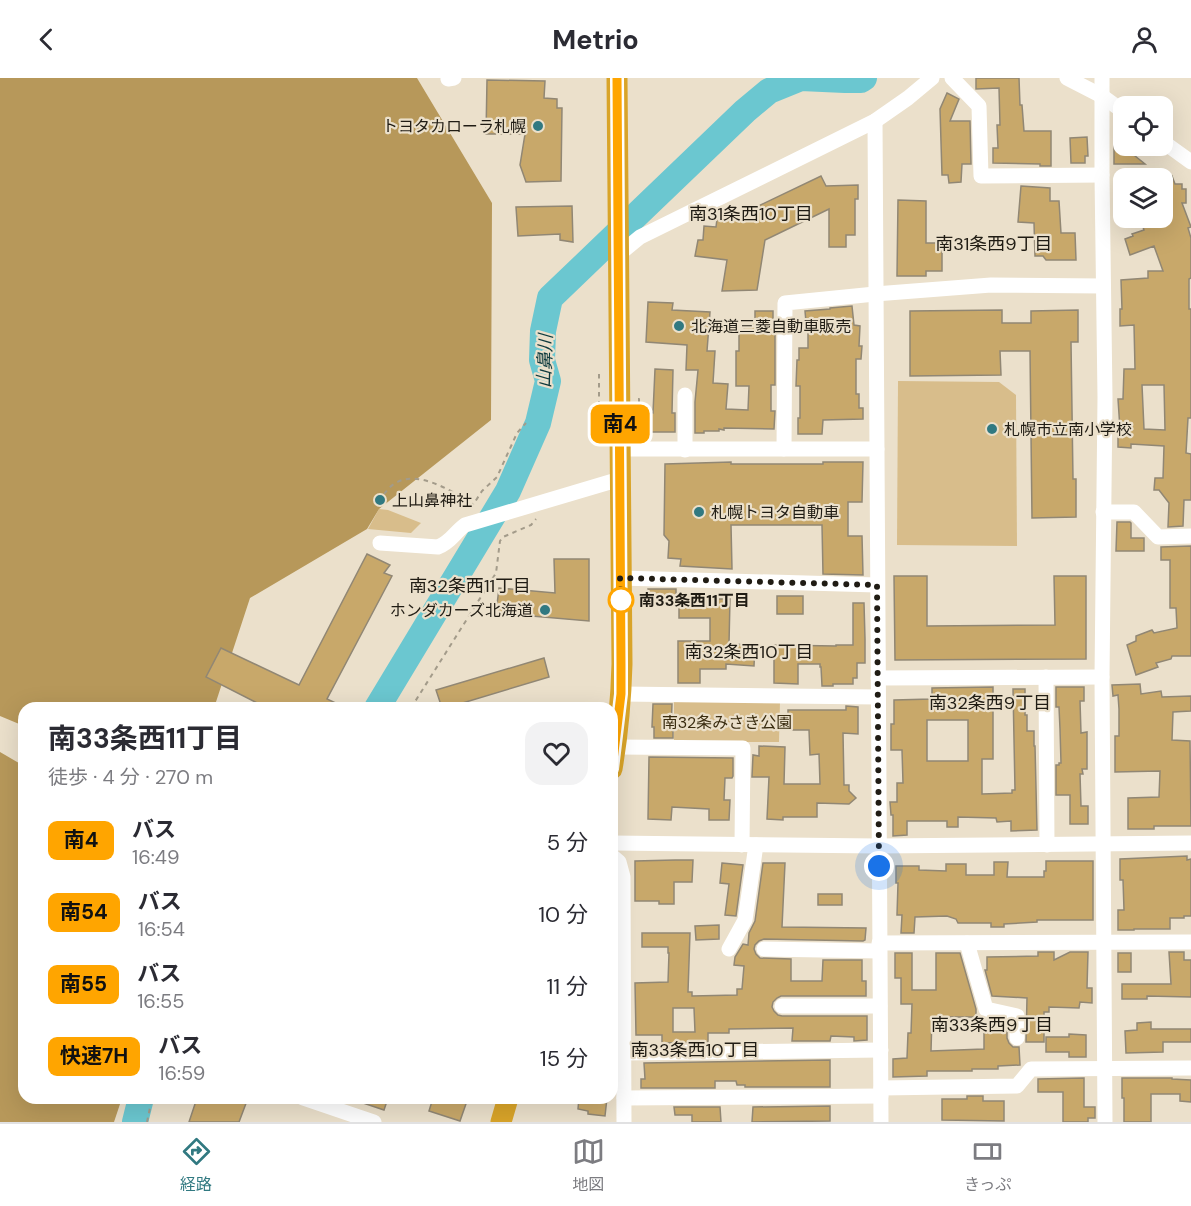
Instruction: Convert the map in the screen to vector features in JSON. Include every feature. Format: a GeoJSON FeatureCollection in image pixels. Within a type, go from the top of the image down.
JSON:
{"type":"FeatureCollection","features":[{"type":"Feature","properties":{"kind":"highway"},"geometry":{"type":"LineString","coordinates":[[617,78],[621,694],[618,726]]}},
{"type":"Feature","properties":{"kind":"highway"},"geometry":{"type":"LineString","coordinates":[[501,1122],[506,1104]]}},
{"type":"Feature","properties":{"kind":"street"},"geometry":{"type":"LineString","coordinates":[[618,252],[640,237],[875,122],[932,78]]}},
{"type":"Feature","properties":{"kind":"street"},"geometry":{"type":"LineString","coordinates":[[952,78],[979,106],[981,176],[1101,175]]}},
{"type":"Feature","properties":{"kind":"street"},"geometry":{"type":"LineString","coordinates":[[1067,78],[1113,104]]}},
{"type":"Feature","properties":{"kind":"street"},"geometry":{"type":"LineString","coordinates":[[1102,78],[1101,175],[1105,397],[1102,677],[1105,1122]]}},
{"type":"Feature","properties":{"kind":"street"},"geometry":{"type":"LineString","coordinates":[[875,122],[881,1122]]}},
{"type":"Feature","properties":{"kind":"street"},"geometry":{"type":"LineString","coordinates":[[1173,149],[1191,162]]}},
{"type":"Feature","properties":{"kind":"street"},"geometry":{"type":"LineString","coordinates":[[784,449],[785,303],[991,285],[1103,286]]}},
{"type":"Feature","properties":{"kind":"street"},"geometry":{"type":"LineString","coordinates":[[685,395],[685,450]]}},
{"type":"Feature","properties":{"kind":"street"},"geometry":{"type":"LineString","coordinates":[[620,449],[877,449]]}},
{"type":"Feature","properties":{"kind":"street"},"geometry":{"type":"LineString","coordinates":[[380,543],[438,547],[446,544],[474,516],[538,509],[620,479]]}},
{"type":"Feature","properties":{"kind":"street"},"geometry":{"type":"LineString","coordinates":[[1103,512],[1134,512],[1158,537],[1191,536]]}},
{"type":"Feature","properties":{"kind":"street"},"geometry":{"type":"LineString","coordinates":[[620,578],[877,585]]}},
{"type":"Feature","properties":{"kind":"street"},"geometry":{"type":"LineString","coordinates":[[1046,677],[1047,845]]}},
{"type":"Feature","properties":{"kind":"street"},"geometry":{"type":"LineString","coordinates":[[878,678],[1102,677]]}},
{"type":"Feature","properties":{"kind":"street"},"geometry":{"type":"LineString","coordinates":[[621,694],[878,697]]}},
{"type":"Feature","properties":{"kind":"street"},"geometry":{"type":"LineString","coordinates":[[618,747],[743,748],[749,845],[746,920],[729,949]]}},
{"type":"Feature","properties":{"kind":"street"},"geometry":{"type":"LineString","coordinates":[[618,843],[878,846],[1191,843]]}},
{"type":"Feature","properties":{"kind":"street"},"geometry":{"type":"LineString","coordinates":[[618,861],[623,877],[624,1122]]}},
{"type":"Feature","properties":{"kind":"street"},"geometry":{"type":"LineString","coordinates":[[764,948],[879,947],[967,943],[1191,942]]}},
{"type":"Feature","properties":{"kind":"street"},"geometry":{"type":"LineString","coordinates":[[967,943],[986,1009],[1017,1016],[1017,1038]]}},
{"type":"Feature","properties":{"kind":"street"},"geometry":{"type":"LineString","coordinates":[[782,1006],[880,1006]]}},
{"type":"Feature","properties":{"kind":"street"},"geometry":{"type":"LineString","coordinates":[[624,1053],[881,1050]]}},
{"type":"Feature","properties":{"kind":"street"},"geometry":{"type":"LineString","coordinates":[[624,1098],[881,1092],[1017,1086],[1031,1069],[1191,1068]]}},
{"type":"Feature","properties":{"kind":"street"},"geometry":{"type":"LineString","coordinates":[[321,1104],[374,1122]]}},
{"type":"Feature","properties":{"kind":"path"},"geometry":{"type":"LineString","coordinates":[[599,374],[599,425]]}},
{"type":"Feature","properties":{"kind":"path"},"geometry":{"type":"LineString","coordinates":[[639,399],[639,424]]}},
{"type":"Feature","properties":{"kind":"path"},"geometry":{"type":"LineString","coordinates":[[474,516],[473,504],[482,491],[497,477],[517,433],[526,423]]}},
{"type":"Feature","properties":{"kind":"path"},"geometry":{"type":"LineString","coordinates":[[384,494],[394,484],[413,478],[425,480],[473,504]]}},
{"type":"Feature","properties":{"kind":"path"},"geometry":{"type":"LineString","coordinates":[[415,702],[496,573],[500,541],[503,537],[535,522],[538,509]]}},
{"type":"Feature","properties":{"kind":"path"},"geometry":{"type":"LineString","coordinates":[[147,1122],[151,1104]]}},
{"type":"Feature","properties":{"kind":"green space"},"geometry":{"type":"Polygon","coordinates":[[[898,381],[999,382],[1016,395],[1017,546],[897,545],[898,381]]]}},
{"type":"Feature","properties":{"kind":"green space"},"geometry":{"type":"Polygon","coordinates":[[[379,509],[388,510],[421,523],[411,533],[368,529],[379,509]]]}},
{"type":"Feature","properties":{"kind":"green space","name":"南32条みさき公園"},"geometry":{"type":"Polygon","coordinates":[[[674,702],[780,702],[779,742],[674,742],[674,702]]]}},
{"type":"Feature","properties":{"kind":"shaded area"},"geometry":{"type":"Polygon","coordinates":[[[0,78],[417,78],[492,203],[491,420],[379,509],[367,529],[250,598],[216,702],[18,702],[18,724],[0,716],[0,78]]]}},
{"type":"Feature","properties":{"kind":"shaded area"},"geometry":{"type":"Polygon","coordinates":[[[0,752],[18,762],[18,1104],[120,1104],[114,1122],[0,1122],[0,752]]]}},
{"type":"Feature","properties":{"kind":"building"},"geometry":{"type":"Polygon","coordinates":[[[976,78],[1019,78],[1024,131],[1051,131],[1051,166],[993,163],[993,148],[998,148],[997,125],[1000,125],[999,88],[976,89],[976,78]]]}},
{"type":"Feature","properties":{"kind":"building"},"geometry":{"type":"Polygon","coordinates":[[[487,80],[545,81],[544,98],[557,99],[557,108],[562,108],[561,181],[526,182],[520,165],[525,134],[486,134],[487,80]]]}},
{"type":"Feature","properties":{"kind":"building"},"geometry":{"type":"Polygon","coordinates":[[[947,93],[959,99],[950,121],[970,121],[971,164],[962,164],[961,182],[949,183],[948,175],[942,175],[940,109],[947,93]]]}},
{"type":"Feature","properties":{"kind":"building"},"geometry":{"type":"Polygon","coordinates":[[[1087,137],[1088,156],[1085,156],[1085,163],[1071,163],[1070,138],[1087,137]]]}},
{"type":"Feature","properties":{"kind":"building"},"geometry":{"type":"Polygon","coordinates":[[[1114,156],[1135,156],[1145,164],[1114,164],[1114,156]]]}},
{"type":"Feature","properties":{"kind":"building"},"geometry":{"type":"Polygon","coordinates":[[[821,176],[826,186],[858,185],[858,199],[855,199],[855,235],[846,235],[846,247],[829,247],[829,209],[765,240],[757,290],[722,291],[727,260],[695,256],[698,240],[703,240],[704,226],[716,227],[717,219],[729,220],[821,176]]]}},
{"type":"Feature","properties":{"kind":"building"},"geometry":{"type":"Polygon","coordinates":[[[1173,179],[1175,184],[1182,184],[1182,189],[1186,189],[1186,203],[1182,203],[1191,227],[1188,228],[1191,238],[1189,309],[1191,309],[1191,418],[1188,418],[1186,453],[1191,454],[1191,500],[1184,500],[1183,526],[1168,527],[1169,503],[1159,490],[1154,490],[1155,478],[1163,478],[1164,446],[1131,444],[1131,448],[1118,447],[1118,429],[1120,429],[1118,399],[1123,399],[1124,369],[1135,369],[1134,325],[1120,326],[1121,280],[1148,278],[1148,271],[1163,271],[1154,246],[1130,255],[1125,239],[1144,230],[1143,228],[1173,228],[1173,179]],[[1142,385],[1144,429],[1165,430],[1164,385],[1142,385]]]}},
{"type":"Feature","properties":{"kind":"building"},"geometry":{"type":"Polygon","coordinates":[[[1021,186],[1050,188],[1050,201],[1059,201],[1061,233],[1075,233],[1076,260],[1046,260],[1043,256],[1035,256],[1034,223],[1018,222],[1021,186]]]}},
{"type":"Feature","properties":{"kind":"building"},"geometry":{"type":"Polygon","coordinates":[[[898,200],[926,201],[926,243],[942,243],[942,271],[926,271],[926,276],[897,276],[898,200]]]}},
{"type":"Feature","properties":{"kind":"building"},"geometry":{"type":"Polygon","coordinates":[[[572,206],[573,242],[560,240],[560,234],[518,236],[516,207],[572,206]]]}},
{"type":"Feature","properties":{"kind":"building"},"geometry":{"type":"Polygon","coordinates":[[[648,302],[673,303],[672,310],[710,312],[707,351],[715,351],[713,383],[728,384],[726,409],[748,410],[749,386],[736,386],[736,351],[739,351],[739,330],[744,330],[745,322],[755,322],[755,311],[773,311],[775,385],[771,385],[771,411],[775,411],[774,429],[724,428],[719,431],[695,433],[698,370],[686,370],[687,345],[646,342],[648,302]]]}},
{"type":"Feature","properties":{"kind":"building"},"geometry":{"type":"Polygon","coordinates":[[[852,306],[854,325],[860,326],[859,346],[862,346],[861,359],[856,359],[856,394],[859,394],[859,408],[863,408],[863,419],[823,420],[822,434],[798,434],[800,386],[796,386],[797,360],[799,360],[799,348],[808,348],[808,322],[806,322],[805,311],[852,306]]]}},
{"type":"Feature","properties":{"kind":"building"},"geometry":{"type":"Polygon","coordinates":[[[1002,310],[1002,323],[1031,323],[1031,311],[1078,310],[1078,342],[1071,342],[1073,479],[1076,479],[1076,517],[1032,518],[1030,351],[1000,351],[1001,375],[910,376],[910,311],[1002,310]]]}},
{"type":"Feature","properties":{"kind":"building"},"geometry":{"type":"Polygon","coordinates":[[[655,369],[673,370],[672,413],[675,413],[675,432],[646,432],[647,413],[653,413],[655,369]]]}},
{"type":"Feature","properties":{"kind":"building"},"geometry":{"type":"Polygon","coordinates":[[[731,462],[731,464],[823,464],[823,462],[863,462],[862,502],[848,502],[848,536],[862,536],[863,575],[823,574],[822,525],[731,525],[732,569],[680,566],[681,559],[668,558],[669,541],[664,535],[665,464],[731,462]]]}},
{"type":"Feature","properties":{"kind":"building"},"geometry":{"type":"Polygon","coordinates":[[[1117,522],[1131,523],[1131,538],[1144,538],[1144,551],[1116,551],[1117,522]]]}},
{"type":"Feature","properties":{"kind":"building"},"geometry":{"type":"Polygon","coordinates":[[[1191,546],[1191,656],[1172,656],[1171,659],[1156,663],[1158,667],[1136,675],[1127,645],[1136,641],[1136,636],[1152,630],[1154,633],[1177,628],[1176,608],[1170,608],[1170,560],[1161,560],[1161,547],[1191,546]]]}},
{"type":"Feature","properties":{"kind":"building"},"geometry":{"type":"Polygon","coordinates":[[[367,554],[390,565],[384,573],[392,576],[327,699],[333,702],[255,702],[206,677],[221,648],[299,685],[367,554]]]}},
{"type":"Feature","properties":{"kind":"building"},"geometry":{"type":"Polygon","coordinates":[[[554,559],[589,559],[589,621],[496,613],[499,588],[555,593],[554,559]]]}},
{"type":"Feature","properties":{"kind":"building"},"geometry":{"type":"Polygon","coordinates":[[[894,576],[927,576],[927,626],[1055,625],[1054,576],[1086,576],[1086,659],[895,660],[894,576]]]}},
{"type":"Feature","properties":{"kind":"building"},"geometry":{"type":"Polygon","coordinates":[[[648,589],[676,589],[676,594],[701,594],[701,599],[730,599],[729,644],[755,645],[754,666],[726,664],[726,669],[700,669],[700,683],[678,683],[678,641],[710,641],[710,618],[679,618],[679,605],[648,604],[648,589]]]}},
{"type":"Feature","properties":{"kind":"building"},"geometry":{"type":"Polygon","coordinates":[[[777,596],[803,596],[803,614],[777,614],[777,596]]]}},
{"type":"Feature","properties":{"kind":"building"},"geometry":{"type":"Polygon","coordinates":[[[853,603],[864,603],[865,663],[857,663],[857,678],[853,678],[853,684],[822,686],[820,664],[798,664],[798,684],[774,683],[774,645],[853,645],[853,603]]]}},
{"type":"Feature","properties":{"kind":"building"},"geometry":{"type":"Polygon","coordinates":[[[544,658],[549,677],[466,702],[440,702],[436,690],[544,658]]]}},
{"type":"Feature","properties":{"kind":"building"},"geometry":{"type":"Polygon","coordinates":[[[1140,684],[1141,694],[1161,691],[1162,697],[1191,696],[1191,711],[1173,712],[1172,740],[1190,741],[1191,826],[1128,829],[1128,798],[1159,797],[1160,771],[1115,772],[1115,736],[1119,736],[1119,709],[1118,695],[1113,696],[1112,685],[1140,684]]]}},
{"type":"Feature","properties":{"kind":"building"},"geometry":{"type":"Polygon","coordinates":[[[993,687],[993,759],[982,759],[982,794],[1012,793],[1012,790],[1015,790],[1013,689],[1025,689],[1027,731],[1034,731],[1037,830],[1011,831],[1011,821],[997,822],[996,818],[958,817],[958,827],[947,827],[947,821],[907,821],[907,835],[893,836],[893,815],[891,815],[890,802],[897,802],[897,783],[903,783],[902,750],[891,750],[894,700],[932,699],[932,688],[993,687]],[[927,720],[927,761],[968,761],[968,720],[927,720]]]}},
{"type":"Feature","properties":{"kind":"building"},"geometry":{"type":"Polygon","coordinates":[[[1056,687],[1084,687],[1084,701],[1080,701],[1081,733],[1087,732],[1087,769],[1082,769],[1083,774],[1080,774],[1081,806],[1088,806],[1088,824],[1070,824],[1070,795],[1056,795],[1056,765],[1061,763],[1056,687]]]}},
{"type":"Feature","properties":{"kind":"building"},"geometry":{"type":"Polygon","coordinates":[[[653,704],[672,704],[673,738],[654,738],[653,704]]]}},
{"type":"Feature","properties":{"kind":"building"},"geometry":{"type":"Polygon","coordinates":[[[846,706],[858,707],[858,734],[843,733],[844,785],[849,785],[849,791],[856,798],[849,804],[817,803],[817,817],[767,819],[769,777],[752,777],[753,755],[759,756],[759,746],[785,747],[784,784],[820,784],[819,754],[810,755],[809,730],[788,730],[788,710],[846,710],[846,706]]]}},
{"type":"Feature","properties":{"kind":"building"},"geometry":{"type":"Polygon","coordinates":[[[649,757],[733,758],[733,776],[725,778],[724,800],[730,800],[729,820],[709,820],[709,809],[672,807],[671,820],[648,819],[649,757]]]}},
{"type":"Feature","properties":{"kind":"building"},"geometry":{"type":"Polygon","coordinates":[[[1187,856],[1187,860],[1191,859],[1191,916],[1170,918],[1170,929],[1118,930],[1118,910],[1124,910],[1120,859],[1187,856]]]}},
{"type":"Feature","properties":{"kind":"building"},"geometry":{"type":"Polygon","coordinates":[[[693,860],[692,882],[674,882],[674,904],[659,904],[659,901],[635,901],[635,861],[693,860]]]}},
{"type":"Feature","properties":{"kind":"building"},"geometry":{"type":"Polygon","coordinates":[[[1046,861],[1093,861],[1093,920],[1037,920],[1037,922],[991,927],[991,923],[958,923],[956,919],[947,916],[915,917],[914,933],[901,933],[902,915],[897,915],[896,866],[919,866],[919,870],[946,871],[946,864],[966,864],[966,875],[994,875],[994,862],[1008,862],[1007,877],[1044,877],[1046,861]]]}},
{"type":"Feature","properties":{"kind":"building"},"geometry":{"type":"Polygon","coordinates":[[[722,863],[743,865],[736,916],[725,915],[729,884],[720,883],[722,863]]]}},
{"type":"Feature","properties":{"kind":"building"},"geometry":{"type":"Polygon","coordinates":[[[763,863],[785,863],[782,927],[866,928],[863,941],[764,939],[755,945],[754,949],[760,958],[791,959],[791,981],[822,981],[823,960],[862,960],[862,981],[866,981],[866,996],[781,996],[773,1002],[772,1007],[778,1015],[782,1016],[867,1016],[867,1040],[854,1041],[854,1037],[831,1036],[830,1041],[792,1041],[793,1028],[729,1029],[729,1033],[708,1033],[708,1042],[662,1043],[662,1035],[636,1035],[635,983],[668,982],[668,947],[642,947],[642,933],[690,933],[688,992],[692,992],[692,996],[737,995],[737,989],[742,989],[744,966],[734,965],[735,957],[743,944],[748,945],[749,933],[755,921],[763,863]],[[673,1008],[673,1032],[695,1032],[694,1008],[673,1008]]]}},
{"type":"Feature","properties":{"kind":"building"},"geometry":{"type":"Polygon","coordinates":[[[818,894],[842,894],[842,905],[818,905],[818,894]]]}},
{"type":"Feature","properties":{"kind":"building"},"geometry":{"type":"Polygon","coordinates":[[[719,925],[719,939],[696,940],[695,926],[719,925]]]}},
{"type":"Feature","properties":{"kind":"building"},"geometry":{"type":"Polygon","coordinates":[[[1038,952],[1054,952],[1054,960],[1070,952],[1088,952],[1087,988],[1092,988],[1092,1003],[1080,1002],[1079,1008],[1049,1007],[1049,1012],[1044,1012],[1044,1042],[1026,1042],[1027,998],[992,996],[985,970],[987,970],[987,957],[1038,956],[1038,952]]]}},
{"type":"Feature","properties":{"kind":"building"},"geometry":{"type":"Polygon","coordinates":[[[1169,952],[1184,952],[1184,960],[1191,960],[1191,997],[1147,996],[1147,999],[1122,999],[1122,984],[1171,984],[1169,952]]]}},
{"type":"Feature","properties":{"kind":"building"},"geometry":{"type":"Polygon","coordinates":[[[895,953],[912,953],[912,990],[936,990],[936,953],[960,953],[976,1009],[976,1017],[932,1017],[931,1051],[984,1049],[984,1028],[1007,1028],[1009,1043],[1013,1047],[1019,1047],[1020,1065],[998,1066],[998,1069],[972,1069],[972,1071],[927,1071],[927,1076],[893,1077],[893,1059],[907,1058],[912,1004],[901,1004],[901,978],[895,978],[895,953]]]}},
{"type":"Feature","properties":{"kind":"building"},"geometry":{"type":"Polygon","coordinates":[[[1118,953],[1131,953],[1131,972],[1118,972],[1118,953]]]}},
{"type":"Feature","properties":{"kind":"building"},"geometry":{"type":"Polygon","coordinates":[[[1151,1022],[1151,1029],[1191,1029],[1191,1042],[1163,1042],[1163,1052],[1126,1053],[1125,1031],[1137,1030],[1137,1023],[1151,1022]]]}},
{"type":"Feature","properties":{"kind":"building"},"geometry":{"type":"Polygon","coordinates":[[[1069,1034],[1086,1035],[1086,1057],[1069,1057],[1069,1052],[1046,1052],[1046,1037],[1069,1037],[1069,1034]]]}},
{"type":"Feature","properties":{"kind":"building"},"geometry":{"type":"Polygon","coordinates":[[[830,1060],[830,1087],[745,1087],[745,1085],[737,1085],[736,1081],[715,1081],[715,1088],[641,1088],[641,1079],[645,1079],[644,1063],[830,1060]]]}},
{"type":"Feature","properties":{"kind":"building"},"geometry":{"type":"Polygon","coordinates":[[[1084,1078],[1084,1107],[1095,1107],[1095,1118],[1088,1118],[1088,1122],[1063,1122],[1063,1092],[1038,1092],[1038,1079],[1084,1078]]]}},
{"type":"Feature","properties":{"kind":"building"},"geometry":{"type":"Polygon","coordinates":[[[1122,1078],[1191,1080],[1191,1102],[1180,1101],[1180,1094],[1151,1094],[1151,1122],[1124,1122],[1122,1078]]]}},
{"type":"Feature","properties":{"kind":"building"},"geometry":{"type":"Polygon","coordinates":[[[967,1096],[983,1096],[983,1101],[1004,1101],[1004,1121],[942,1120],[942,1099],[967,1099],[967,1096]]]}},
{"type":"Feature","properties":{"kind":"building"},"geometry":{"type":"Polygon","coordinates":[[[195,1104],[246,1104],[239,1122],[189,1122],[195,1104]]]}},
{"type":"Feature","properties":{"kind":"building"},"geometry":{"type":"Polygon","coordinates":[[[366,1104],[386,1104],[384,1110],[366,1104]]]}},
{"type":"Feature","properties":{"kind":"building"},"geometry":{"type":"Polygon","coordinates":[[[431,1104],[466,1104],[460,1121],[429,1111],[431,1104]]]}},
{"type":"Feature","properties":{"kind":"building"},"geometry":{"type":"Polygon","coordinates":[[[578,1104],[606,1104],[605,1116],[588,1114],[588,1111],[578,1109],[578,1104]]]}},
{"type":"Feature","properties":{"kind":"building"},"geometry":{"type":"Polygon","coordinates":[[[830,1106],[830,1121],[752,1122],[753,1107],[830,1106]]]}},
{"type":"Feature","properties":{"kind":"building"},"geometry":{"type":"Polygon","coordinates":[[[674,1107],[720,1107],[721,1122],[692,1122],[692,1115],[675,1115],[674,1107]]]}},
{"type":"Feature","properties":{"kind":"waterway","name":"山鼻川"},"geometry":{"type":"LineString","coordinates":[[381,702],[508,491],[538,423],[548,381],[542,360],[543,331],[550,298],[745,111],[769,91],[801,78],[845,80],[864,78]]}},
{"type":"Feature","properties":{"kind":"waterway","name":"山鼻川"},"geometry":{"type":"LineString","coordinates":[[135,1122],[140,1104]]}},
{"type":"Feature","properties":{"kind":"bus line","name":"南4"},"geometry":{"type":"LineString","coordinates":[[617,78],[621,664],[618,726]]}},
{"type":"Feature","properties":{"kind":"place","name":"トヨタカローラ札幌"},"geometry":{"type":"Point","coordinates":[538,126]}},
{"type":"Feature","properties":{"kind":"place","name":"北海道三菱自動車販売"},"geometry":{"type":"Point","coordinates":[679,326]}},
{"type":"Feature","properties":{"kind":"place","name":"札幌市立南小学校"},"geometry":{"type":"Point","coordinates":[992,429]}},
{"type":"Feature","properties":{"kind":"place","name":"上山鼻神社"},"geometry":{"type":"Point","coordinates":[380,500]}},
{"type":"Feature","properties":{"kind":"place","name":"札幌トヨタ自動車"},"geometry":{"type":"Point","coordinates":[699,512]}},
{"type":"Feature","properties":{"kind":"place","name":"南33条西11丁目"},"geometry":{"type":"Point","coordinates":[621,600]}},
{"type":"Feature","properties":{"kind":"place","name":"ホンダカーズ北海道"},"geometry":{"type":"Point","coordinates":[545,610]}},
{"type":"Feature","properties":{"kind":"district","name":"南31条西10丁目"},"geometry":{"type":"Point","coordinates":[751,214]}},
{"type":"Feature","properties":{"kind":"district","name":"南31条西9丁目"},"geometry":{"type":"Point","coordinates":[994,244]}},
{"type":"Feature","properties":{"kind":"district","name":"南32条西11丁目"},"geometry":{"type":"Point","coordinates":[470,586]}},
{"type":"Feature","properties":{"kind":"district","name":"南32条西10丁目"},"geometry":{"type":"Point","coordinates":[749,652]}},
{"type":"Feature","properties":{"kind":"district","name":"南32条西9丁目"},"geometry":{"type":"Point","coordinates":[990,703]}},
{"type":"Feature","properties":{"kind":"district","name":"南33条西9丁目"},"geometry":{"type":"Point","coordinates":[992,1025]}},
{"type":"Feature","properties":{"kind":"district","name":"南33条西10丁目"},"geometry":{"type":"Point","coordinates":[695,1050]}},
{"type":"Feature","properties":{"kind":"route"},"geometry":{"type":"LineString","coordinates":[[621,600],[620,578],[877,585],[879,866]]}}]}
